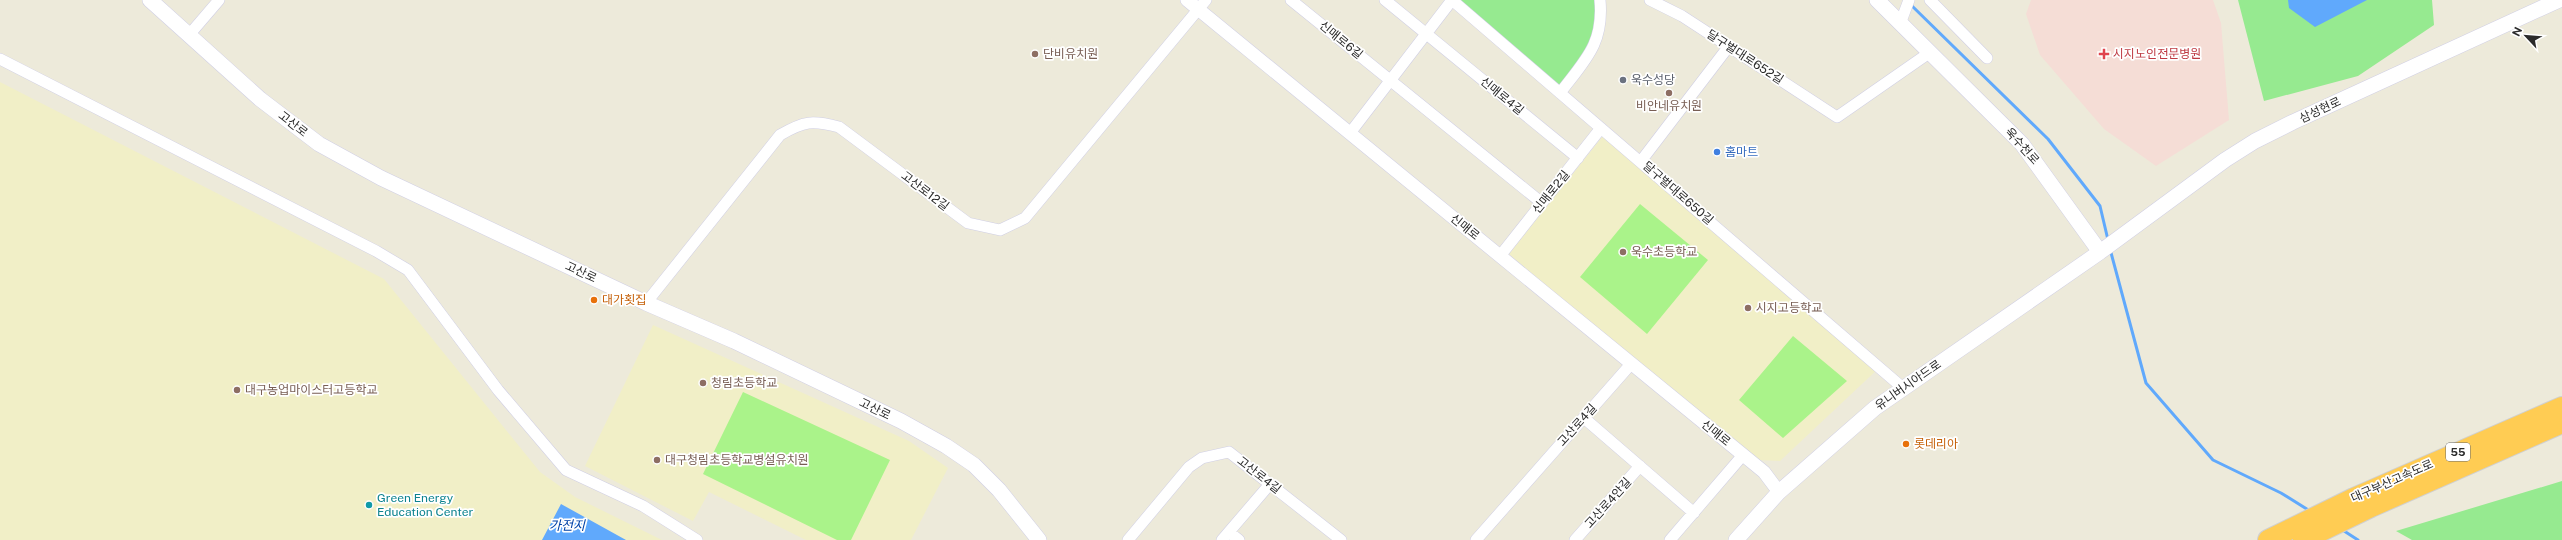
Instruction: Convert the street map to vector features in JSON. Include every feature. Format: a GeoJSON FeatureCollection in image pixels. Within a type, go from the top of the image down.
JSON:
{"type":"FeatureCollection","features":[{"type":"Feature","properties":{"kind":"highway","name":"대구부산고속도로"},"geometry":{"type":"LineString","coordinates":[[2268,540],[2301,535],[2362,502],[2562,407]]}},
{"type":"Feature","properties":{"kind":"highway","name":"대구부산고속도로"},"geometry":{"type":"LineString","coordinates":[[2362,502],[2562,423]]}},
{"type":"Feature","properties":{"kind":"main road","name":"고산로"},"geometry":{"type":"LineString","coordinates":[[150,0],[260,99],[319,144],[381,178],[646,303],[741,344],[901,421],[946,446],[974,465],[1039,540]]}},
{"type":"Feature","properties":{"kind":"main road","name":"욱수천로"},"geometry":{"type":"LineString","coordinates":[[1877,0],[2022,144],[2100,252]]}},
{"type":"Feature","properties":{"kind":"main road","name":"삼성현로"},"geometry":{"type":"LineString","coordinates":[[2100,252],[2225,160],[2255,141],[2559,0]]}},
{"type":"Feature","properties":{"kind":"main road","name":"유니버시아드로"},"geometry":{"type":"LineString","coordinates":[[1736,540],[1779,492],[1875,408],[2100,252]]}},
{"type":"Feature","properties":{"kind":"street"},"geometry":{"type":"LineString","coordinates":[[189,35],[218,0]]}},
{"type":"Feature","properties":{"kind":"street","name":"신매로"},"geometry":{"type":"LineString","coordinates":[[1187,0],[1201,4],[1350,133],[1764,472],[1779,492]]}},
{"type":"Feature","properties":{"kind":"street","name":"신매로6길"},"geometry":{"type":"LineString","coordinates":[[1291,0],[1391,80]]}},
{"type":"Feature","properties":{"kind":"street"},"geometry":{"type":"LineString","coordinates":[[1385,0],[1426,34]]}},
{"type":"Feature","properties":{"kind":"street"},"geometry":{"type":"LineString","coordinates":[[1350,133],[1452,0]]}},
{"type":"Feature","properties":{"kind":"street","name":"달구벌대로650길"},"geometry":{"type":"LineString","coordinates":[[1452,0],[1641,161],[1903,388]]}},
{"type":"Feature","properties":{"kind":"street"},"geometry":{"type":"LineString","coordinates":[[1560,93],[1596,44],[1602,18],[1600,0]]}},
{"type":"Feature","properties":{"kind":"street","name":"달구벌대로652길"},"geometry":{"type":"LineString","coordinates":[[1650,0],[1682,16],[1837,117],[1929,53]]}},
{"type":"Feature","properties":{"kind":"street"},"geometry":{"type":"LineString","coordinates":[[1900,24],[1909,0]]}},
{"type":"Feature","properties":{"kind":"street"},"geometry":{"type":"LineString","coordinates":[[1930,0],[1986,58]]}},
{"type":"Feature","properties":{"kind":"street","name":"고산로12길"},"geometry":{"type":"LineString","coordinates":[[646,303],[780,135],[798,124],[817,121],[839,127],[968,223],[1000,230],[1025,218],[1201,4]]}},
{"type":"Feature","properties":{"kind":"street","name":"신매로4길"},"geometry":{"type":"LineString","coordinates":[[1426,34],[1578,158]]}},
{"type":"Feature","properties":{"kind":"street"},"geometry":{"type":"LineString","coordinates":[[1641,161],[1729,46]]}},
{"type":"Feature","properties":{"kind":"street"},"geometry":{"type":"LineString","coordinates":[[0,59],[376,251],[408,270],[498,390],[566,470],[644,506],[697,540]]}},
{"type":"Feature","properties":{"kind":"street"},"geometry":{"type":"LineString","coordinates":[[1391,80],[1542,203]]}},
{"type":"Feature","properties":{"kind":"street","name":"신매로2길"},"geometry":{"type":"LineString","coordinates":[[1500,256],[1602,128]]}},
{"type":"Feature","properties":{"kind":"street","name":"고산로4길"},"geometry":{"type":"LineString","coordinates":[[1476,540],[1631,364]]}},
{"type":"Feature","properties":{"kind":"street","name":"고산로4안길"},"geometry":{"type":"LineString","coordinates":[[1584,418],[1694,513]]}},
{"type":"Feature","properties":{"kind":"street","name":"고산로4길"},"geometry":{"type":"LineString","coordinates":[[1128,540],[1189,467],[1202,458],[1229,452],[1341,540]]}},
{"type":"Feature","properties":{"kind":"street"},"geometry":{"type":"LineString","coordinates":[[1670,540],[1743,455]]}},
{"type":"Feature","properties":{"kind":"street","name":"고산로4안길"},"geometry":{"type":"LineString","coordinates":[[1575,540],[1640,466]]}},
{"type":"Feature","properties":{"kind":"street"},"geometry":{"type":"LineString","coordinates":[[1239,540],[1225,536],[1270,484]]}},
{"type":"Feature","properties":{"kind":"shaded area"},"geometry":{"type":"Polygon","coordinates":[[[2031,0],[2213,0],[2221,23],[2229,120],[2156,166],[2104,129],[2040,55],[2026,14],[2031,0]]]}},
{"type":"Feature","properties":{"kind":"shaded area","name":"대구농업마이스터고등학교"},"geometry":{"type":"Polygon","coordinates":[[[0,82],[384,279],[540,472],[575,497],[662,540],[0,540],[0,82]]]}},
{"type":"Feature","properties":{"kind":"shaded area"},"geometry":{"type":"Polygon","coordinates":[[[1603,136],[1879,368],[1780,461],[1758,460],[1642,367],[1509,254],[1603,136]]]}},
{"type":"Feature","properties":{"kind":"shaded area","name":"청림초등학교"},"geometry":{"type":"Polygon","coordinates":[[[653,325],[909,441],[948,468],[911,540],[806,540],[709,492],[693,521],[585,466],[653,325]]]}},
{"type":"Feature","properties":{"kind":"green space"},"geometry":{"type":"Polygon","coordinates":[[[1456,0],[1600,0],[1601,29],[1560,93],[1456,0]]]}},
{"type":"Feature","properties":{"kind":"green space"},"geometry":{"type":"Polygon","coordinates":[[[2238,0],[2432,0],[2434,25],[2358,76],[2264,101],[2238,0]]]}},
{"type":"Feature","properties":{"kind":"green space"},"geometry":{"type":"Polygon","coordinates":[[[1640,204],[1708,260],[1647,334],[1580,277],[1640,204]]]}},
{"type":"Feature","properties":{"kind":"green space"},"geometry":{"type":"Polygon","coordinates":[[[1793,336],[1847,381],[1783,438],[1739,400],[1793,336]]]}},
{"type":"Feature","properties":{"kind":"green space"},"geometry":{"type":"Polygon","coordinates":[[[743,392],[890,460],[851,540],[837,540],[703,474],[743,392]]]}},
{"type":"Feature","properties":{"kind":"green space"},"geometry":{"type":"Polygon","coordinates":[[[2562,481],[2562,540],[2412,540],[2396,531],[2562,481]]]}},
{"type":"Feature","properties":{"kind":"water"},"geometry":{"type":"Polygon","coordinates":[[[2288,0],[2367,0],[2315,27],[2289,8],[2288,0]]]}},
{"type":"Feature","properties":{"kind":"water","name":"가전지"},"geometry":{"type":"Polygon","coordinates":[[[561,504],[626,540],[542,540],[561,504]]]}},
{"type":"Feature","properties":{"kind":"waterway"},"geometry":{"type":"LineString","coordinates":[[1910,4],[2048,139],[2100,206],[2108,240]]}},
{"type":"Feature","properties":{"kind":"waterway"},"geometry":{"type":"LineString","coordinates":[[2110,249],[2146,383],[2213,460],[2281,493],[2310,511]]}},
{"type":"Feature","properties":{"kind":"waterway"},"geometry":{"type":"LineString","coordinates":[[2341,529],[2358,540]]}},
{"type":"Feature","properties":{"kind":"place","name":"단비유치원"},"geometry":{"type":"Point","coordinates":[1035,54]}},
{"type":"Feature","properties":{"kind":"place","name":"시지노인전문병원"},"geometry":{"type":"Point","coordinates":[2104,54]}},
{"type":"Feature","properties":{"kind":"place","name":"욱수성당"},"geometry":{"type":"Point","coordinates":[1623,80]}},
{"type":"Feature","properties":{"kind":"place","name":"비안네유치원"},"geometry":{"type":"Point","coordinates":[1669,93]}},
{"type":"Feature","properties":{"kind":"place","name":"홈마트"},"geometry":{"type":"Point","coordinates":[1717,152]}},
{"type":"Feature","properties":{"kind":"place","name":"욱수초등학교"},"geometry":{"type":"Point","coordinates":[1623,252]}},
{"type":"Feature","properties":{"kind":"place","name":"대가횟집"},"geometry":{"type":"Point","coordinates":[594,300]}},
{"type":"Feature","properties":{"kind":"place","name":"시지고등학교"},"geometry":{"type":"Point","coordinates":[1748,308]}},
{"type":"Feature","properties":{"kind":"place","name":"청림초등학교"},"geometry":{"type":"Point","coordinates":[703,383]}},
{"type":"Feature","properties":{"kind":"place","name":"대구농업마이스터고등학교"},"geometry":{"type":"Point","coordinates":[237,390]}},
{"type":"Feature","properties":{"kind":"place","name":"롯데리아"},"geometry":{"type":"Point","coordinates":[1906,444]}},
{"type":"Feature","properties":{"kind":"place","name":"대구청림초등학교병설유치원"},"geometry":{"type":"Point","coordinates":[657,460]}},
{"type":"Feature","properties":{"kind":"place","name":"Green Energy Education Center"},"geometry":{"type":"Point","coordinates":[369,505]}}]}
